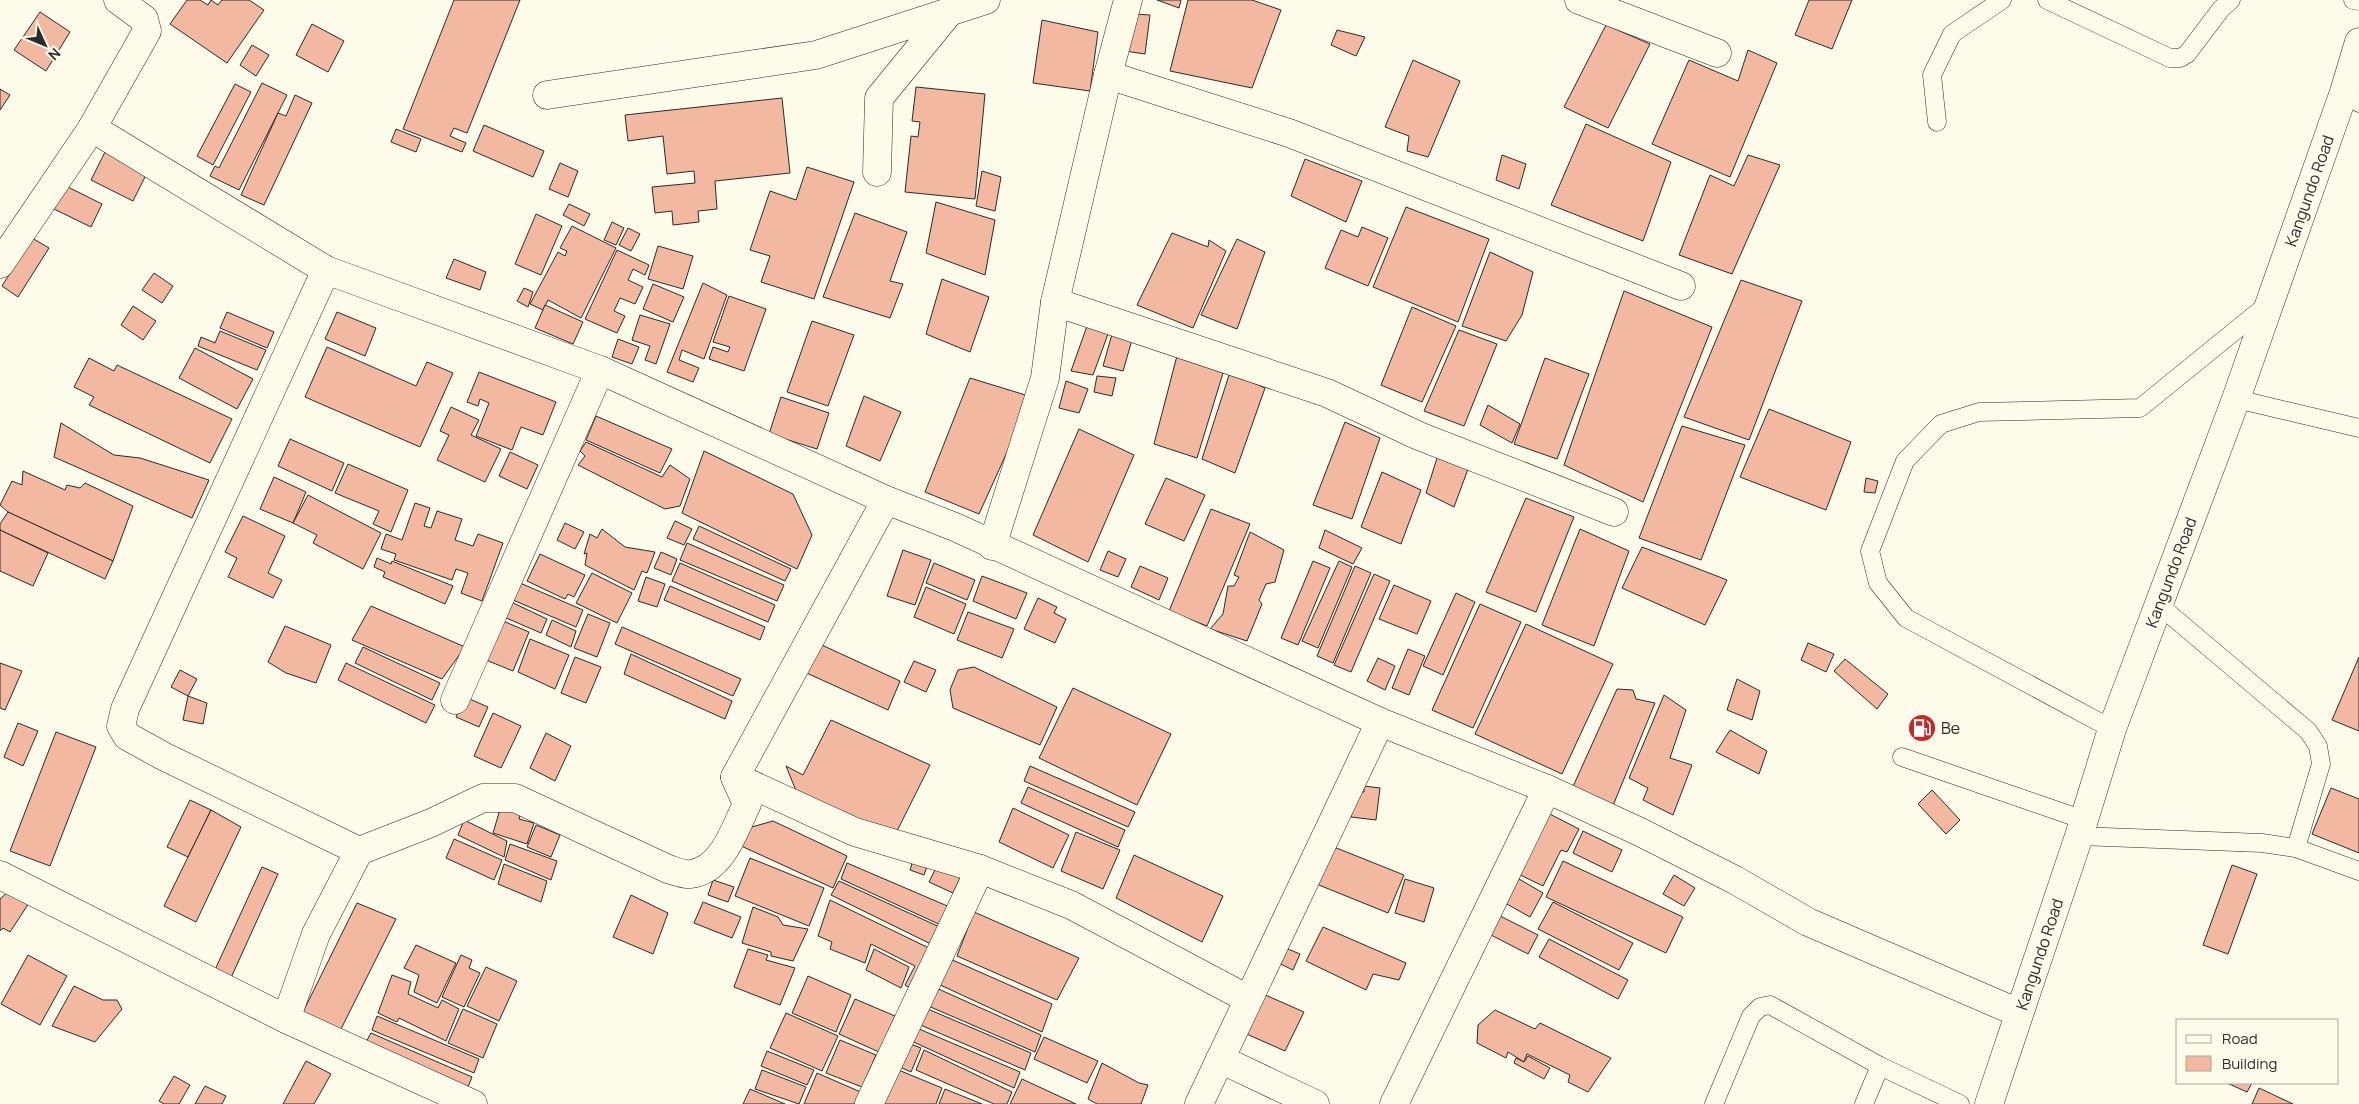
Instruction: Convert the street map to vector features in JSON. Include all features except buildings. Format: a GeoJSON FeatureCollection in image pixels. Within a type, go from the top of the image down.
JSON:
{"type":"FeatureCollection","features":[{"type":"Feature","properties":{"kind":"main road"},"geometry":{"type":"LineString","coordinates":[[0,264],[92,128],[147,31],[144,19],[118,0]]}},
{"type":"Feature","properties":{"kind":"main road"},"geometry":{"type":"LineString","coordinates":[[547,95],[816,55],[986,0]]}},
{"type":"Feature","properties":{"kind":"main road"},"geometry":{"type":"LineString","coordinates":[[992,546],[1045,378],[1055,302],[1108,75],[1128,0]]}},
{"type":"Feature","properties":{"kind":"main road"},"geometry":{"type":"LineString","coordinates":[[1578,0],[1717,53]]}},
{"type":"Feature","properties":{"kind":"main road"},"geometry":{"type":"LineString","coordinates":[[877,172],[879,98],[951,10]]}},
{"type":"Feature","properties":{"kind":"main road","name":"Kangundo Road"},"geometry":{"type":"LineString","coordinates":[[1988,1104],[2082,828],[2112,729],[2160,606],[2236,400],[2268,304],[2352,98],[2359,42]]}},
{"type":"Feature","properties":{"kind":"main road"},"geometry":{"type":"LineString","coordinates":[[1108,75],[1289,133],[1681,286]]}},
{"type":"Feature","properties":{"kind":"main road"},"geometry":{"type":"LineString","coordinates":[[92,128],[326,270],[600,370],[886,500],[955,527],[992,546],[1380,722],[1547,789],[1726,875],[1808,922],[2019,1013]]}},
{"type":"Feature","properties":{"kind":"main road"},"geometry":{"type":"LineString","coordinates":[[326,270],[125,709],[121,726],[127,736],[163,756],[359,852]]}},
{"type":"Feature","properties":{"kind":"main road"},"geometry":{"type":"LineString","coordinates":[[1055,302],[1327,394],[1419,436],[1614,512]]}},
{"type":"Feature","properties":{"kind":"main road"},"geometry":{"type":"LineString","coordinates":[[455,700],[600,370]]}},
{"type":"Feature","properties":{"kind":"main road"},"geometry":{"type":"LineString","coordinates":[[735,777],[886,500]]}},
{"type":"Feature","properties":{"kind":"main road"},"geometry":{"type":"LineString","coordinates":[[1199,1104],[1380,722]]}},
{"type":"Feature","properties":{"kind":"main road"},"geometry":{"type":"LineString","coordinates":[[286,1019],[316,934],[359,852],[431,823],[483,798],[515,798],[668,869],[690,874],[710,867],[725,850],[747,804],[735,777]]}},
{"type":"Feature","properties":{"kind":"main road"},"geometry":{"type":"LineString","coordinates":[[735,777],[855,832],[980,870],[1071,905],[1248,1000]]}},
{"type":"Feature","properties":{"kind":"main road"},"geometry":{"type":"LineString","coordinates":[[1394,1104],[1547,789]]}},
{"type":"Feature","properties":{"kind":"main road"},"geometry":{"type":"LineString","coordinates":[[869,1104],[980,870]]}},
{"type":"Feature","properties":{"kind":"main road"},"geometry":{"type":"LineString","coordinates":[[0,874],[286,1019],[473,1104]]}},
{"type":"Feature","properties":{"kind":"main road"},"geometry":{"type":"LineString","coordinates":[[1220,1059],[1315,1104]]}},
{"type":"Feature","properties":{"kind":"lane"},"geometry":{"type":"LineString","coordinates":[[1937,122],[1932,75],[1952,34],[2002,0]]}},
{"type":"Feature","properties":{"kind":"lane"},"geometry":{"type":"LineString","coordinates":[[2047,0],[2170,58],[2187,54],[2221,9],[2231,0]]}},
{"type":"Feature","properties":{"kind":"lane"},"geometry":{"type":"LineString","coordinates":[[2353,0],[2359,1]]}},
{"type":"Feature","properties":{"kind":"lane"},"geometry":{"type":"LineString","coordinates":[[2112,729],[1906,618],[1878,583],[1870,550],[1905,461],[1941,424],[1979,412],[2140,408],[2268,304]]}},
{"type":"Feature","properties":{"kind":"lane"},"geometry":{"type":"LineString","coordinates":[[2236,400],[2359,428]]}},
{"type":"Feature","properties":{"kind":"lane"},"geometry":{"type":"LineString","coordinates":[[2160,606],[2308,731],[2318,746],[2321,764],[2296,848]]}},
{"type":"Feature","properties":{"kind":"lane"},"geometry":{"type":"LineString","coordinates":[[1902,757],[2082,828],[2262,843],[2296,848],[2359,871]]}},
{"type":"Feature","properties":{"kind":"lane"},"geometry":{"type":"LineString","coordinates":[[1714,1104],[1751,1016],[1760,1007],[1770,1005],[1880,1066],[1960,1104]]}},
{"type":"Feature","properties":{"kind":"lane"},"geometry":{"type":"LineString","coordinates":[[1864,1104],[1880,1066]]}},
{"type":"Feature","properties":{"kind":"place","name":"Be"},"geometry":{"type":"Point","coordinates":[1922,728]}}]}
